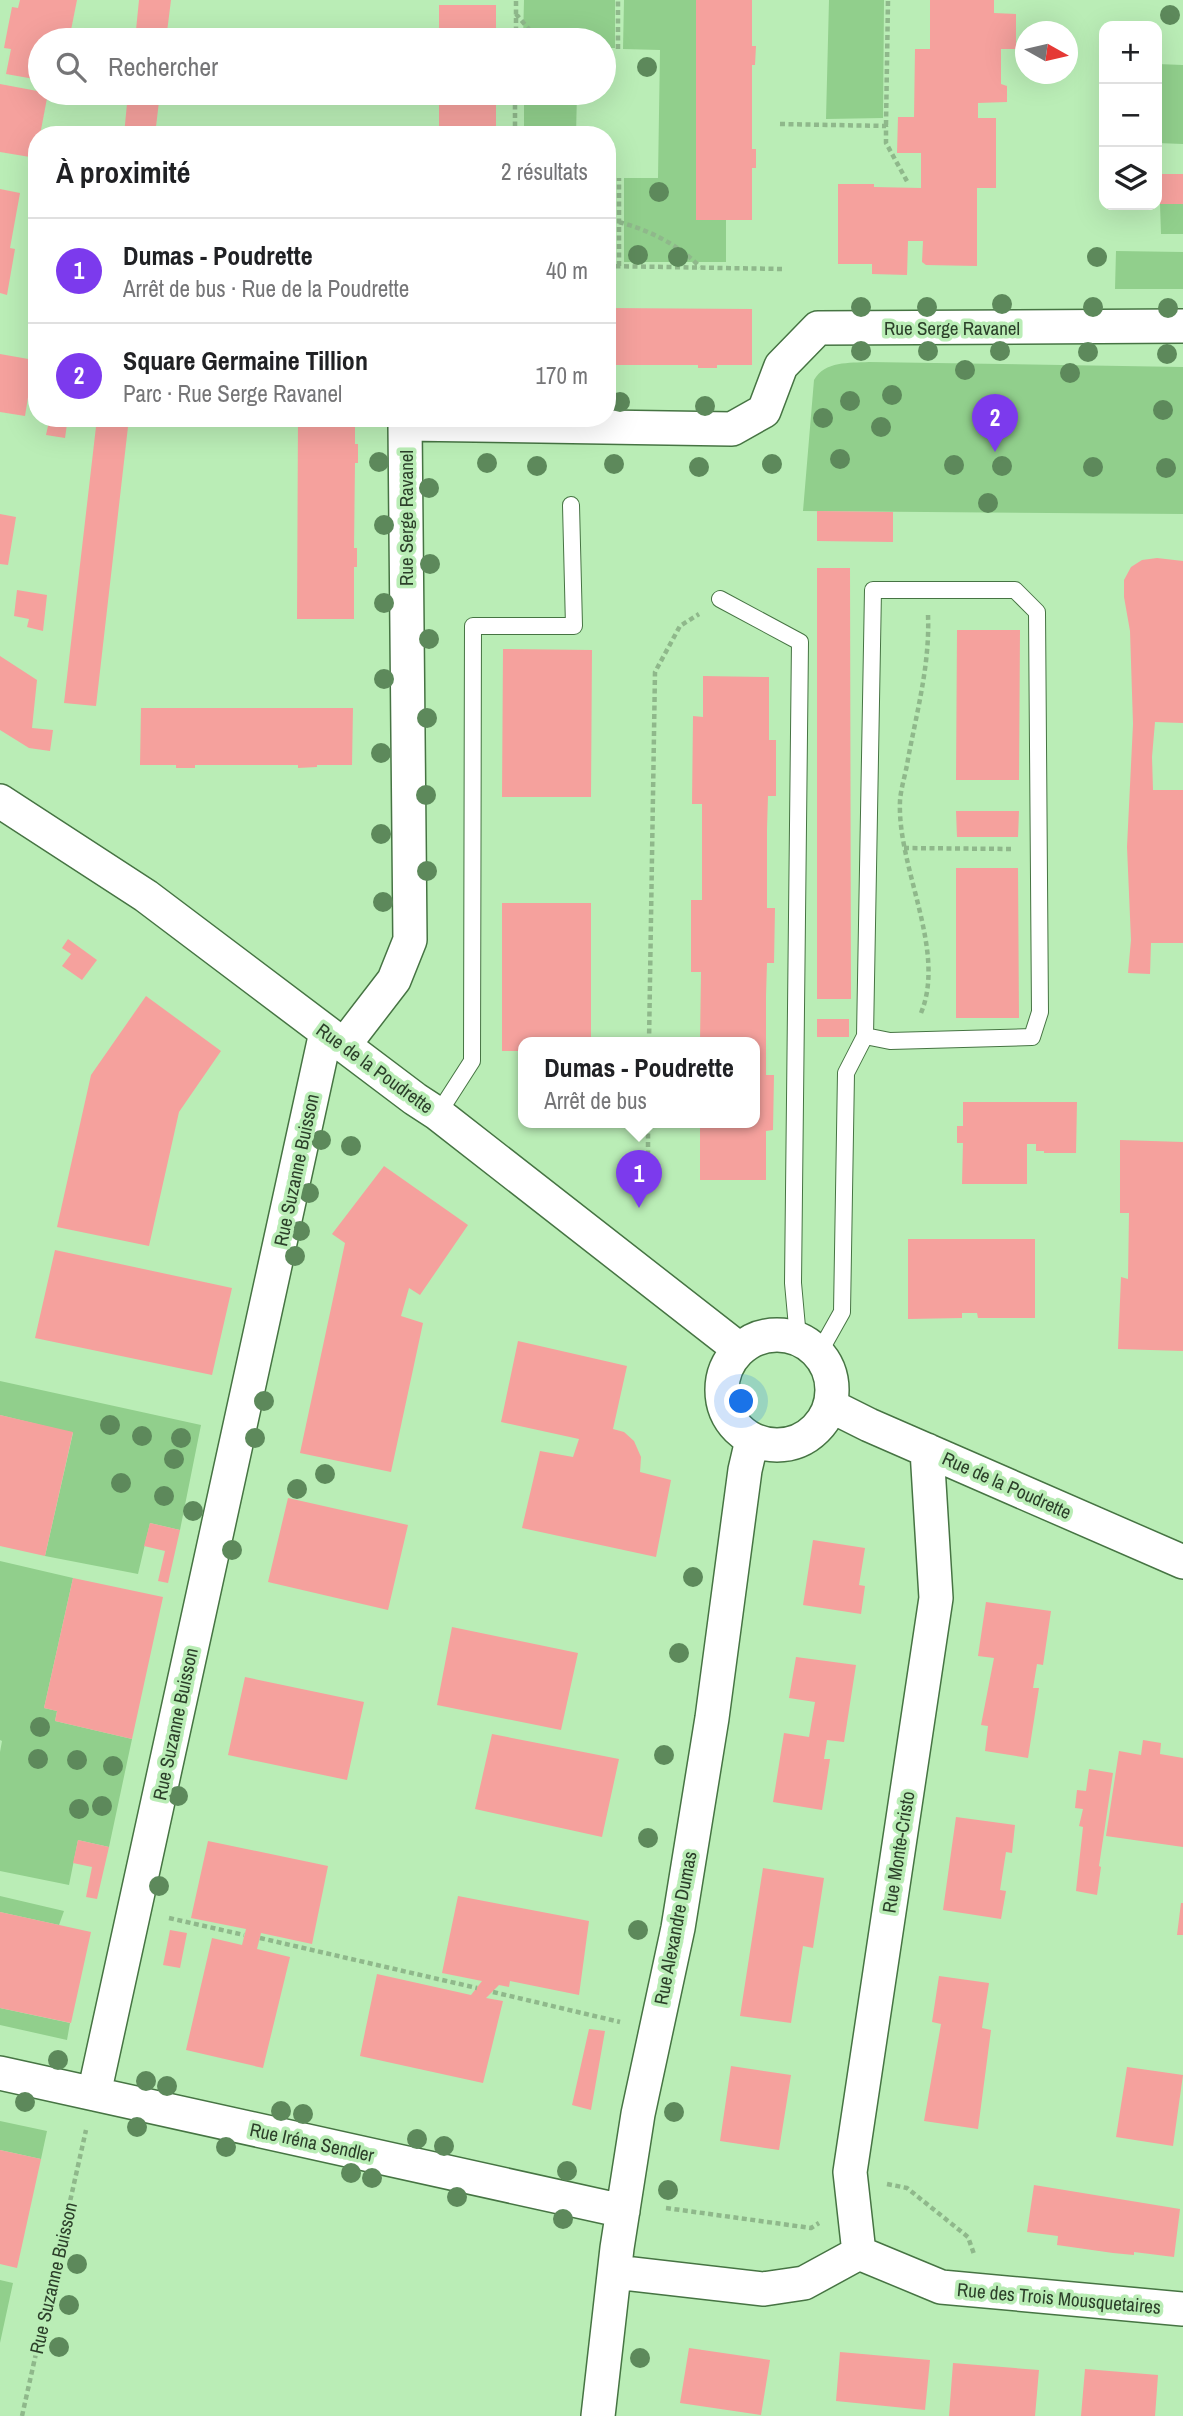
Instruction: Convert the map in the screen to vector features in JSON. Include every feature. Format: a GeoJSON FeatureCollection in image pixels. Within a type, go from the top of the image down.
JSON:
{"type":"FeatureCollection","features":[{"type":"Feature","properties":{"kind":"street","name":"Rue Serge Ravanel"},"geometry":{"type":"LineString","coordinates":[[601,427],[732,429],[764,411],[781,366],[818,328],[1183,326]]}},
{"type":"Feature","properties":{"kind":"street","name":"Rue Serge Ravanel"},"geometry":{"type":"LineString","coordinates":[[335,1038],[394,980],[410,940],[405,427]]}},
{"type":"Feature","properties":{"kind":"street","name":"Rue de la Poudrette"},"geometry":{"type":"LineString","coordinates":[[0,801],[146,896],[438,1114],[739,1349]]}},
{"type":"Feature","properties":{"kind":"street","name":"Rue Suzanne Buisson"},"geometry":{"type":"LineString","coordinates":[[94,2094],[335,1038]]}},
{"type":"Feature","properties":{"kind":"street"},"geometry":{"type":"LineString","coordinates":[[783,1334],[809,1345],[829,1369],[833,1387],[831,1405],[823,1422],[810,1436],[793,1444],[774,1446],[751,1440],[740,1432],[729,1418],[723,1400],[722,1381],[728,1364],[739,1349],[752,1340],[767,1335],[783,1334]]}},
{"type":"Feature","properties":{"kind":"street","name":"Rue de la Poudrette"},"geometry":{"type":"LineString","coordinates":[[831,1405],[1183,1562]]}},
{"type":"Feature","properties":{"kind":"street","name":"Rue Alexandre Dumas"},"geometry":{"type":"LineString","coordinates":[[598,2416],[623,2211],[638,2114],[683,1902],[751,1440]]}},
{"type":"Feature","properties":{"kind":"street","name":"Rue Monte-Cristo"},"geometry":{"type":"LineString","coordinates":[[859,2253],[850,2172],[936,1598],[927,1450]]}},
{"type":"Feature","properties":{"kind":"street","name":"Rue Iréna Sendler"},"geometry":{"type":"LineString","coordinates":[[0,2073],[623,2211]]}},
{"type":"Feature","properties":{"kind":"street"},"geometry":{"type":"LineString","coordinates":[[615,2272],[764,2290],[804,2283],[859,2253]]}},
{"type":"Feature","properties":{"kind":"street","name":"Rue des Trois Mousquetaires"},"geometry":{"type":"LineString","coordinates":[[859,2253],[941,2287],[1183,2309]]}},
{"type":"Feature","properties":{"kind":"lane"},"geometry":{"type":"LineString","coordinates":[[438,1114],[472,1061],[473,626],[574,626],[572,505]]}},
{"type":"Feature","properties":{"kind":"lane"},"geometry":{"type":"LineString","coordinates":[[809,1345],[842,1312],[846,1073],[864,1036],[873,590],[1015,590],[1037,612],[1041,1012],[1032,1037],[890,1041],[864,1036]]}},
{"type":"Feature","properties":{"kind":"lane"},"geometry":{"type":"LineString","coordinates":[[720,599],[800,642],[793,1269],[809,1345]]}},
{"type":"Feature","properties":{"kind":"path"},"geometry":{"type":"LineString","coordinates":[[516,0],[516,28]]}},
{"type":"Feature","properties":{"kind":"path"},"geometry":{"type":"LineString","coordinates":[[618,0],[618,49]]}},
{"type":"Feature","properties":{"kind":"path"},"geometry":{"type":"LineString","coordinates":[[888,0],[886,143],[908,183]]}},
{"type":"Feature","properties":{"kind":"path"},"geometry":{"type":"LineString","coordinates":[[516,13],[528,28]]}},
{"type":"Feature","properties":{"kind":"path"},"geometry":{"type":"LineString","coordinates":[[515,126],[516,105]]}},
{"type":"Feature","properties":{"kind":"path"},"geometry":{"type":"LineString","coordinates":[[780,124],[886,125]]}},
{"type":"Feature","properties":{"kind":"path"},"geometry":{"type":"LineString","coordinates":[[620,178],[619,266],[782,269]]}},
{"type":"Feature","properties":{"kind":"path"},"geometry":{"type":"LineString","coordinates":[[619,222],[643,228],[690,257],[701,268]]}},
{"type":"Feature","properties":{"kind":"path"},"geometry":{"type":"LineString","coordinates":[[909,1040],[923,1009],[929,974],[920,912],[904,848],[900,801],[929,646],[927,590]]}},
{"type":"Feature","properties":{"kind":"path"},"geometry":{"type":"LineString","coordinates":[[649,1037],[654,672],[680,626],[720,599]]}},
{"type":"Feature","properties":{"kind":"path"},"geometry":{"type":"LineString","coordinates":[[904,848],[1039,849]]}},
{"type":"Feature","properties":{"kind":"path"},"geometry":{"type":"LineString","coordinates":[[648,1128],[648,1164]]}},
{"type":"Feature","properties":{"kind":"path"},"geometry":{"type":"LineString","coordinates":[[175,1920],[244,1935]]}},
{"type":"Feature","properties":{"kind":"path"},"geometry":{"type":"LineString","coordinates":[[260,1938],[477,1987]]}},
{"type":"Feature","properties":{"kind":"path"},"geometry":{"type":"LineString","coordinates":[[493,1992],[608,2019]]}},
{"type":"Feature","properties":{"kind":"path","name":"Rue Suzanne Buisson"},"geometry":{"type":"LineString","coordinates":[[22,2416],[94,2094]]}},
{"type":"Feature","properties":{"kind":"green space"},"geometry":{"type":"Polygon","coordinates":[[[524,0],[615,0],[615,28],[523,28],[524,0]]]}},
{"type":"Feature","properties":{"kind":"green space"},"geometry":{"type":"Polygon","coordinates":[[[624,0],[696,0],[696,219],[726,220],[726,262],[624,262],[624,178],[658,178],[660,50],[623,49],[624,0]]]}},
{"type":"Feature","properties":{"kind":"green space"},"geometry":{"type":"Polygon","coordinates":[[[829,0],[884,0],[883,118],[826,119],[829,0]]]}},
{"type":"Feature","properties":{"kind":"green space"},"geometry":{"type":"Polygon","coordinates":[[[1162,64],[1183,65],[1183,144],[1162,143],[1162,64]]]}},
{"type":"Feature","properties":{"kind":"green space"},"geometry":{"type":"Polygon","coordinates":[[[524,105],[577,105],[576,126],[524,126],[524,105]]]}},
{"type":"Feature","properties":{"kind":"green space"},"geometry":{"type":"Polygon","coordinates":[[[1162,204],[1183,204],[1183,234],[1161,234],[1162,204]]]}},
{"type":"Feature","properties":{"kind":"green space"},"geometry":{"type":"Polygon","coordinates":[[[1116,251],[1183,252],[1183,289],[1115,289],[1116,251]]]}},
{"type":"Feature","properties":{"kind":"green space"},"geometry":{"type":"Polygon","coordinates":[[[869,362],[1183,367],[1183,514],[803,511],[814,380],[824,369],[831,366],[869,362]]]}},
{"type":"Feature","properties":{"kind":"green space"},"geometry":{"type":"Polygon","coordinates":[[[0,1381],[201,1425],[180,1530],[150,1523],[138,1574],[45,1556],[73,1433],[0,1415],[0,1381]]]}},
{"type":"Feature","properties":{"kind":"green space"},"geometry":{"type":"Polygon","coordinates":[[[0,1561],[73,1578],[44,1708],[57,1711],[55,1721],[132,1739],[109,1847],[78,1840],[69,1885],[0,1871],[0,1561]]]}},
{"type":"Feature","properties":{"kind":"green space"},"geometry":{"type":"Polygon","coordinates":[[[0,1896],[64,1911],[59,1925],[0,1912],[0,1896]]]}},
{"type":"Feature","properties":{"kind":"green space"},"geometry":{"type":"Polygon","coordinates":[[[0,2008],[70,2023],[67,2040],[0,2025],[0,2008]]]}},
{"type":"Feature","properties":{"kind":"green space"},"geometry":{"type":"Polygon","coordinates":[[[0,2121],[47,2131],[41,2159],[0,2150],[0,2121]]]}},
{"type":"Feature","properties":{"kind":"green space"},"geometry":{"type":"Polygon","coordinates":[[[0,2280],[13,2283],[0,2343],[0,2280]]]}},
{"type":"Feature","properties":{"kind":"building"},"geometry":{"type":"Polygon","coordinates":[[[20,0],[77,0],[71,28],[28,28],[28,78],[6,74],[11,49],[4,48],[12,7],[18,8],[20,0]]]}},
{"type":"Feature","properties":{"kind":"building"},"geometry":{"type":"Polygon","coordinates":[[[139,0],[171,0],[168,28],[136,28],[139,0]]]}},
{"type":"Feature","properties":{"kind":"building"},"geometry":{"type":"Polygon","coordinates":[[[696,0],[752,0],[752,46],[756,46],[755,65],[752,65],[752,149],[756,149],[756,168],[752,168],[752,220],[696,220],[696,0]]]}},
{"type":"Feature","properties":{"kind":"building"},"geometry":{"type":"Polygon","coordinates":[[[930,0],[994,0],[994,13],[1016,14],[1015,49],[1001,49],[1001,84],[1007,86],[1007,102],[978,103],[978,118],[996,118],[996,188],[977,188],[977,266],[926,265],[922,262],[923,241],[908,241],[907,275],[872,274],[872,264],[838,264],[838,184],[921,188],[921,153],[897,153],[898,117],[914,117],[915,49],[930,49],[930,0]]]}},
{"type":"Feature","properties":{"kind":"building"},"geometry":{"type":"Polygon","coordinates":[[[439,5],[496,5],[496,28],[439,28],[439,5]]]}},
{"type":"Feature","properties":{"kind":"building"},"geometry":{"type":"Polygon","coordinates":[[[0,84],[28,89],[28,105],[46,105],[42,126],[28,126],[28,157],[0,152],[0,84]]]}},
{"type":"Feature","properties":{"kind":"building"},"geometry":{"type":"Polygon","coordinates":[[[127,105],[159,105],[156,126],[125,126],[127,105]]]}},
{"type":"Feature","properties":{"kind":"building"},"geometry":{"type":"Polygon","coordinates":[[[439,105],[496,105],[496,126],[439,126],[439,105]]]}},
{"type":"Feature","properties":{"kind":"building"},"geometry":{"type":"Polygon","coordinates":[[[1162,174],[1183,174],[1183,204],[1162,204],[1162,174]]]}},
{"type":"Feature","properties":{"kind":"building"},"geometry":{"type":"Polygon","coordinates":[[[0,189],[20,193],[10,248],[15,249],[7,295],[0,293],[0,189]]]}},
{"type":"Feature","properties":{"kind":"building"},"geometry":{"type":"Polygon","coordinates":[[[616,308],[752,309],[752,365],[698,368],[698,365],[616,365],[616,308]]]}},
{"type":"Feature","properties":{"kind":"building"},"geometry":{"type":"Polygon","coordinates":[[[0,354],[28,359],[25,416],[0,412],[0,354]]]}},
{"type":"Feature","properties":{"kind":"building"},"geometry":{"type":"Polygon","coordinates":[[[48,427],[67,427],[65,438],[46,435],[48,427]]]}},
{"type":"Feature","properties":{"kind":"building"},"geometry":{"type":"Polygon","coordinates":[[[96,427],[128,427],[96,706],[64,703],[96,427]]]}},
{"type":"Feature","properties":{"kind":"building"},"geometry":{"type":"Polygon","coordinates":[[[298,427],[355,427],[358,463],[355,463],[354,548],[357,548],[357,567],[354,567],[354,619],[297,619],[298,427]]]}},
{"type":"Feature","properties":{"kind":"building"},"geometry":{"type":"Polygon","coordinates":[[[817,511],[893,512],[893,542],[817,541],[817,511]]]}},
{"type":"Feature","properties":{"kind":"building"},"geometry":{"type":"Polygon","coordinates":[[[0,514],[16,517],[8,565],[0,564],[0,514]]]}},
{"type":"Feature","properties":{"kind":"building"},"geometry":{"type":"Polygon","coordinates":[[[1157,558],[1183,561],[1183,723],[1155,722],[1152,757],[1153,790],[1183,790],[1183,943],[1151,943],[1150,974],[1128,973],[1131,940],[1127,847],[1133,724],[1130,631],[1124,580],[1131,567],[1142,560],[1157,558]]]}},
{"type":"Feature","properties":{"kind":"building"},"geometry":{"type":"Polygon","coordinates":[[[817,568],[850,568],[851,999],[817,999],[817,568]]]}},
{"type":"Feature","properties":{"kind":"building"},"geometry":{"type":"Polygon","coordinates":[[[17,590],[47,595],[43,631],[27,627],[29,619],[14,616],[17,590]]]}},
{"type":"Feature","properties":{"kind":"building"},"geometry":{"type":"Polygon","coordinates":[[[957,630],[1020,630],[1019,780],[956,780],[957,630]]]}},
{"type":"Feature","properties":{"kind":"building"},"geometry":{"type":"Polygon","coordinates":[[[503,649],[592,650],[591,797],[502,797],[503,649]]]}},
{"type":"Feature","properties":{"kind":"building"},"geometry":{"type":"Polygon","coordinates":[[[0,656],[37,680],[32,728],[53,730],[50,751],[29,748],[0,730],[0,656]]]}},
{"type":"Feature","properties":{"kind":"building"},"geometry":{"type":"Polygon","coordinates":[[[703,676],[769,677],[769,740],[776,740],[776,796],[768,796],[767,829],[767,908],[775,908],[774,963],[767,963],[766,1075],[774,1075],[773,1130],[766,1131],[766,1180],[700,1180],[700,1128],[760,1128],[760,1037],[700,1037],[701,972],[691,972],[691,900],[702,900],[702,804],[692,804],[693,716],[703,717],[703,676]]]}},
{"type":"Feature","properties":{"kind":"building"},"geometry":{"type":"Polygon","coordinates":[[[141,708],[353,708],[352,765],[298,768],[298,765],[195,765],[195,768],[176,768],[176,765],[140,765],[141,708]]]}},
{"type":"Feature","properties":{"kind":"building"},"geometry":{"type":"Polygon","coordinates":[[[956,811],[1019,811],[1018,837],[957,837],[956,811]]]}},
{"type":"Feature","properties":{"kind":"building"},"geometry":{"type":"Polygon","coordinates":[[[956,868],[1018,868],[1019,1018],[956,1018],[956,868]]]}},
{"type":"Feature","properties":{"kind":"building"},"geometry":{"type":"Polygon","coordinates":[[[502,903],[591,903],[591,1037],[518,1037],[518,1051],[502,1051],[502,903]]]}},
{"type":"Feature","properties":{"kind":"building"},"geometry":{"type":"Polygon","coordinates":[[[68,939],[97,960],[82,980],[62,966],[71,954],[62,948],[68,939]]]}},
{"type":"Feature","properties":{"kind":"building"},"geometry":{"type":"Polygon","coordinates":[[[146,996],[221,1051],[179,1112],[149,1246],[57,1227],[91,1075],[146,996]]]}},
{"type":"Feature","properties":{"kind":"building"},"geometry":{"type":"Polygon","coordinates":[[[817,1019],[849,1019],[849,1037],[817,1037],[817,1019]]]}},
{"type":"Feature","properties":{"kind":"building"},"geometry":{"type":"Polygon","coordinates":[[[963,1102],[1077,1102],[1076,1153],[1044,1153],[1036,1151],[1036,1144],[1027,1144],[1027,1184],[962,1184],[963,1143],[957,1143],[957,1126],[963,1126],[963,1102]]]}},
{"type":"Feature","properties":{"kind":"building"},"geometry":{"type":"Polygon","coordinates":[[[1120,1140],[1183,1142],[1183,1351],[1118,1349],[1121,1277],[1128,1279],[1129,1213],[1120,1213],[1120,1140]]]}},
{"type":"Feature","properties":{"kind":"building"},"geometry":{"type":"Polygon","coordinates":[[[384,1166],[468,1225],[420,1295],[409,1288],[401,1316],[423,1323],[391,1472],[300,1453],[345,1243],[332,1234],[384,1166]]]}},
{"type":"Feature","properties":{"kind":"building"},"geometry":{"type":"Polygon","coordinates":[[[908,1239],[1035,1239],[1035,1318],[978,1318],[977,1313],[962,1313],[962,1318],[908,1319],[908,1239]]]}},
{"type":"Feature","properties":{"kind":"building"},"geometry":{"type":"Polygon","coordinates":[[[55,1250],[232,1288],[212,1375],[35,1338],[55,1250]]]}},
{"type":"Feature","properties":{"kind":"building"},"geometry":{"type":"Polygon","coordinates":[[[518,1341],[627,1366],[613,1429],[624,1432],[634,1441],[641,1457],[640,1472],[671,1480],[656,1557],[522,1528],[540,1451],[573,1457],[579,1439],[501,1422],[518,1341]]]}},
{"type":"Feature","properties":{"kind":"building"},"geometry":{"type":"Polygon","coordinates":[[[0,1415],[73,1432],[45,1556],[0,1546],[0,1415]]]}},
{"type":"Feature","properties":{"kind":"building"},"geometry":{"type":"Polygon","coordinates":[[[288,1498],[408,1525],[388,1610],[268,1582],[288,1498]]]}},
{"type":"Feature","properties":{"kind":"building"},"geometry":{"type":"Polygon","coordinates":[[[150,1523],[180,1530],[168,1583],[158,1581],[165,1551],[144,1546],[150,1523]]]}},
{"type":"Feature","properties":{"kind":"building"},"geometry":{"type":"Polygon","coordinates":[[[813,1540],[865,1548],[859,1585],[865,1586],[861,1614],[803,1605],[813,1540]]]}},
{"type":"Feature","properties":{"kind":"building"},"geometry":{"type":"Polygon","coordinates":[[[73,1578],[163,1597],[132,1739],[55,1721],[57,1711],[44,1708],[73,1578]]]}},
{"type":"Feature","properties":{"kind":"building"},"geometry":{"type":"Polygon","coordinates":[[[986,1602],[1051,1611],[1043,1665],[1037,1664],[1033,1688],[1039,1688],[1028,1758],[985,1751],[988,1726],[981,1725],[994,1658],[978,1656],[986,1602]]]}},
{"type":"Feature","properties":{"kind":"building"},"geometry":{"type":"Polygon","coordinates":[[[452,1627],[578,1653],[561,1730],[437,1705],[452,1627]]]}},
{"type":"Feature","properties":{"kind":"building"},"geometry":{"type":"Polygon","coordinates":[[[796,1657],[856,1665],[844,1742],[827,1740],[824,1759],[830,1759],[822,1810],[773,1802],[784,1733],[809,1737],[815,1702],[789,1698],[796,1657]]]}},
{"type":"Feature","properties":{"kind":"building"},"geometry":{"type":"Polygon","coordinates":[[[245,1677],[364,1702],[347,1780],[228,1755],[245,1677]]]}},
{"type":"Feature","properties":{"kind":"building"},"geometry":{"type":"Polygon","coordinates":[[[492,1734],[619,1759],[602,1837],[475,1809],[492,1734]]]}},
{"type":"Feature","properties":{"kind":"building"},"geometry":{"type":"Polygon","coordinates":[[[1143,1740],[1161,1743],[1160,1754],[1183,1758],[1183,1847],[1106,1836],[1119,1751],[1141,1755],[1143,1740]]]}},
{"type":"Feature","properties":{"kind":"building"},"geometry":{"type":"Polygon","coordinates":[[[1089,1769],[1113,1773],[1097,1895],[1076,1891],[1083,1827],[1079,1826],[1083,1809],[1075,1808],[1077,1790],[1086,1791],[1089,1769]]]}},
{"type":"Feature","properties":{"kind":"building"},"geometry":{"type":"Polygon","coordinates":[[[956,1817],[1015,1825],[1012,1853],[1006,1852],[1000,1890],[1006,1891],[1001,1919],[943,1910],[956,1817]]]}},
{"type":"Feature","properties":{"kind":"building"},"geometry":{"type":"Polygon","coordinates":[[[78,1840],[109,1847],[97,1899],[86,1897],[92,1867],[73,1863],[78,1840]]]}},
{"type":"Feature","properties":{"kind":"building"},"geometry":{"type":"Polygon","coordinates":[[[208,1841],[328,1866],[312,1944],[261,1933],[257,1949],[290,1957],[263,2068],[186,2050],[212,1938],[242,1945],[246,1929],[191,1918],[208,1841]]]}},
{"type":"Feature","properties":{"kind":"building"},"geometry":{"type":"Polygon","coordinates":[[[763,1868],[824,1878],[813,1948],[803,1946],[791,2023],[740,2016],[763,1868]]]}},
{"type":"Feature","properties":{"kind":"building"},"geometry":{"type":"Polygon","coordinates":[[[458,1896],[589,1921],[579,1995],[510,1981],[509,1987],[499,1985],[486,1998],[503,2001],[483,2083],[360,2056],[377,1974],[471,1995],[482,1981],[442,1973],[458,1896]]]}},
{"type":"Feature","properties":{"kind":"building"},"geometry":{"type":"Polygon","coordinates":[[[1181,1903],[1183,1935],[1177,1935],[1181,1903]]]}},
{"type":"Feature","properties":{"kind":"building"},"geometry":{"type":"Polygon","coordinates":[[[0,1912],[91,1932],[71,2023],[0,2008],[0,1912]]]}},
{"type":"Feature","properties":{"kind":"building"},"geometry":{"type":"Polygon","coordinates":[[[170,1930],[187,1933],[180,1968],[163,1965],[170,1930]]]}},
{"type":"Feature","properties":{"kind":"building"},"geometry":{"type":"Polygon","coordinates":[[[939,1976],[989,1983],[982,2028],[991,2030],[978,2129],[924,2121],[941,2024],[932,2022],[939,1976]]]}},
{"type":"Feature","properties":{"kind":"building"},"geometry":{"type":"Polygon","coordinates":[[[589,2029],[605,2031],[591,2110],[572,2105],[589,2029]]]}},
{"type":"Feature","properties":{"kind":"building"},"geometry":{"type":"Polygon","coordinates":[[[731,2066],[791,2075],[779,2150],[720,2141],[731,2066]]]}},
{"type":"Feature","properties":{"kind":"building"},"geometry":{"type":"Polygon","coordinates":[[[1127,2067],[1183,2075],[1173,2146],[1116,2137],[1127,2067]]]}},
{"type":"Feature","properties":{"kind":"building"},"geometry":{"type":"Polygon","coordinates":[[[0,2150],[41,2159],[17,2268],[0,2264],[0,2150]]]}},
{"type":"Feature","properties":{"kind":"building"},"geometry":{"type":"Polygon","coordinates":[[[1034,2185],[1180,2209],[1174,2257],[1134,2252],[1134,2255],[1113,2253],[1057,2245],[1058,2236],[1027,2232],[1034,2185]]]}},
{"type":"Feature","properties":{"kind":"building"},"geometry":{"type":"Polygon","coordinates":[[[689,2348],[770,2360],[761,2415],[680,2403],[689,2348]]]}},
{"type":"Feature","properties":{"kind":"building"},"geometry":{"type":"Polygon","coordinates":[[[840,2352],[930,2360],[925,2410],[836,2401],[840,2352]]]}},
{"type":"Feature","properties":{"kind":"building"},"geometry":{"type":"Polygon","coordinates":[[[953,2363],[1039,2370],[1035,2416],[949,2416],[953,2363]]]}},
{"type":"Feature","properties":{"kind":"building"},"geometry":{"type":"Polygon","coordinates":[[[1085,2369],[1158,2375],[1155,2416],[1081,2416],[1085,2369]]]}},
{"type":"Feature","properties":{"kind":"place","name":"Square Germaine Tillion"},"geometry":{"type":"Point","coordinates":[995,452]}},
{"type":"Feature","properties":{"kind":"place","name":"Dumas - Poudrette"},"geometry":{"type":"Point","coordinates":[639,1208]}}]}
